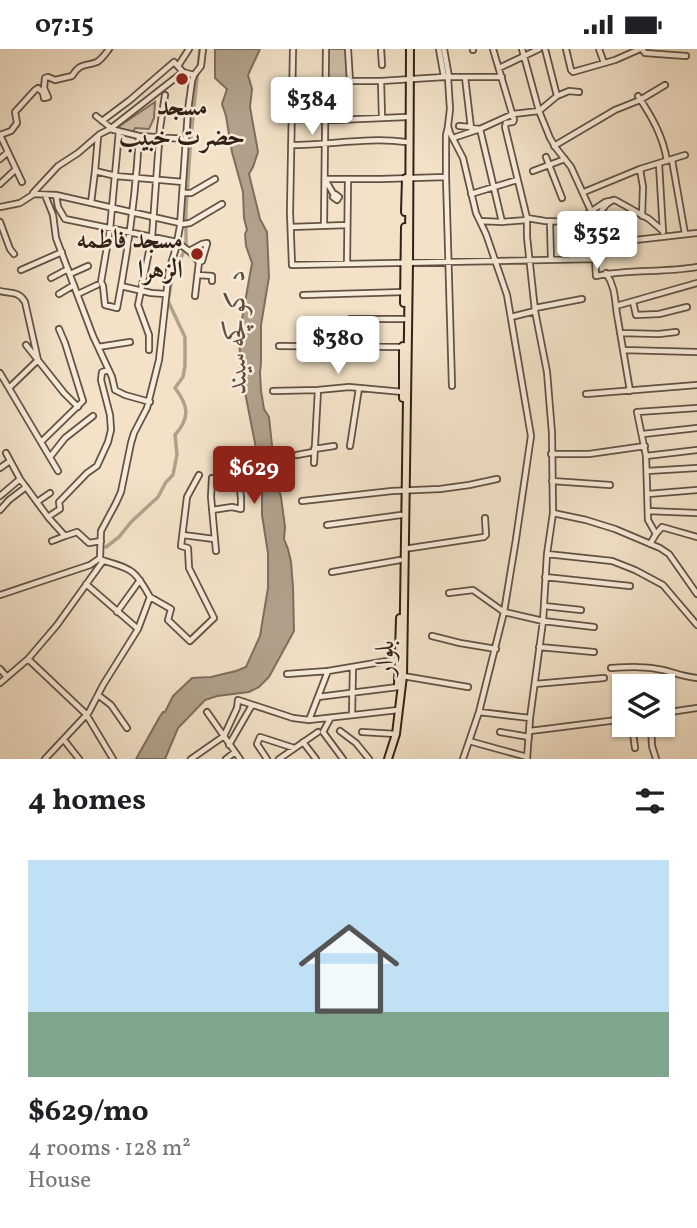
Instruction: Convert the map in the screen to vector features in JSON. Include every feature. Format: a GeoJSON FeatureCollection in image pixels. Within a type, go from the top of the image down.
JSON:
{"type":"FeatureCollection","features":[{"type":"Feature","properties":{"kind":"main road","name":"بلوار"},"geometry":{"type":"LineString","coordinates":[[400,700],[398,687],[404,549],[408,49]]}},
{"type":"Feature","properties":{"kind":"main road","name":"بلوار"},"geometry":{"type":"LineString","coordinates":[[408,105],[408,179]]}},
{"type":"Feature","properties":{"kind":"main road","name":"بلوار"},"geometry":{"type":"LineString","coordinates":[[404,421],[404,292],[407,263]]}},
{"type":"Feature","properties":{"kind":"main road","name":"بلوار"},"geometry":{"type":"LineString","coordinates":[[400,700],[403,676],[400,560],[403,490]]}},
{"type":"Feature","properties":{"kind":"main road"},"geometry":{"type":"LineString","coordinates":[[388,759],[396,734],[400,700]]}},
{"type":"Feature","properties":{"kind":"street"},"geometry":{"type":"LineString","coordinates":[[22,182],[0,135],[11,131],[17,123],[15,112],[38,88],[44,98],[48,97],[44,88],[45,78],[55,80],[72,76],[76,69],[84,64],[99,61],[109,49]]}},
{"type":"Feature","properties":{"kind":"street"},"geometry":{"type":"LineString","coordinates":[[178,66],[189,49]]}},
{"type":"Feature","properties":{"kind":"street"},"geometry":{"type":"LineString","coordinates":[[0,683],[29,659],[57,625],[101,560],[103,527],[121,492],[134,433],[150,402],[161,350],[169,270],[185,223],[186,193],[183,182],[188,110],[194,75],[201,66],[203,49]]}},
{"type":"Feature","properties":{"kind":"street"},"geometry":{"type":"LineString","coordinates":[[293,49],[290,264],[596,259]]}},
{"type":"Feature","properties":{"kind":"street"},"geometry":{"type":"LineString","coordinates":[[324,225],[326,49]]}},
{"type":"Feature","properties":{"kind":"street"},"geometry":{"type":"LineString","coordinates":[[348,49],[350,82]]}},
{"type":"Feature","properties":{"kind":"street"},"geometry":{"type":"LineString","coordinates":[[381,49],[382,65]]}},
{"type":"Feature","properties":{"kind":"street"},"geometry":{"type":"LineString","coordinates":[[442,49],[450,109],[446,135],[446,177],[452,386]]}},
{"type":"Feature","properties":{"kind":"street"},"geometry":{"type":"LineString","coordinates":[[469,741],[527,758],[553,513],[552,433],[547,372],[535,310],[527,219],[505,127],[506,123],[513,122],[513,114],[493,49]]}},
{"type":"Feature","properties":{"kind":"street"},"geometry":{"type":"LineString","coordinates":[[522,49],[539,111],[554,146],[571,167],[591,211]]}},
{"type":"Feature","properties":{"kind":"street"},"geometry":{"type":"LineString","coordinates":[[499,68],[539,49]]}},
{"type":"Feature","properties":{"kind":"street"},"geometry":{"type":"LineString","coordinates":[[545,49],[557,96]]}},
{"type":"Feature","properties":{"kind":"street"},"geometry":{"type":"LineString","coordinates":[[566,49],[573,72],[619,59],[641,49],[645,53],[686,56]]}},
{"type":"Feature","properties":{"kind":"street"},"geometry":{"type":"LineString","coordinates":[[599,49],[604,63]]}},
{"type":"Feature","properties":{"kind":"street"},"geometry":{"type":"LineString","coordinates":[[102,121],[173,63],[176,62],[183,72],[194,75]]}},
{"type":"Feature","properties":{"kind":"street"},"geometry":{"type":"LineString","coordinates":[[0,208],[20,203],[31,195],[58,166],[97,136],[111,129],[183,72]]}},
{"type":"Feature","properties":{"kind":"street"},"geometry":{"type":"LineString","coordinates":[[465,77],[470,127]]}},
{"type":"Feature","properties":{"kind":"street"},"geometry":{"type":"LineString","coordinates":[[325,81],[502,77]]}},
{"type":"Feature","properties":{"kind":"street"},"geometry":{"type":"LineString","coordinates":[[381,81],[382,118]]}},
{"type":"Feature","properties":{"kind":"street"},"geometry":{"type":"LineString","coordinates":[[554,146],[615,110],[665,85]]}},
{"type":"Feature","properties":{"kind":"street"},"geometry":{"type":"LineString","coordinates":[[456,137],[513,114],[539,111],[557,96],[569,91],[579,92]]}},
{"type":"Feature","properties":{"kind":"street"},"geometry":{"type":"LineString","coordinates":[[149,349],[149,335],[138,305],[152,237],[164,95]]}},
{"type":"Feature","properties":{"kind":"street"},"geometry":{"type":"LineString","coordinates":[[639,98],[658,129],[670,160],[685,234]]}},
{"type":"Feature","properties":{"kind":"street"},"geometry":{"type":"LineString","coordinates":[[96,116],[111,129],[139,136],[186,139]]}},
{"type":"Feature","properties":{"kind":"street"},"geometry":{"type":"LineString","coordinates":[[292,119],[406,117]]}},
{"type":"Feature","properties":{"kind":"street"},"geometry":{"type":"LineString","coordinates":[[448,126],[463,158],[471,194],[507,295],[531,436],[504,612],[496,649],[463,759]]}},
{"type":"Feature","properties":{"kind":"street"},"geometry":{"type":"LineString","coordinates":[[459,126],[480,129]]}},
{"type":"Feature","properties":{"kind":"street"},"geometry":{"type":"LineString","coordinates":[[480,129],[502,222]]}},
{"type":"Feature","properties":{"kind":"street"},"geometry":{"type":"LineString","coordinates":[[119,131],[110,229],[101,282],[105,305],[117,308],[130,232],[139,136]]}},
{"type":"Feature","properties":{"kind":"street"},"geometry":{"type":"LineString","coordinates":[[91,203],[97,136]]}},
{"type":"Feature","properties":{"kind":"street"},"geometry":{"type":"LineString","coordinates":[[291,145],[406,142]]}},
{"type":"Feature","properties":{"kind":"street"},"geometry":{"type":"LineString","coordinates":[[0,159],[8,152]]}},
{"type":"Feature","properties":{"kind":"street"},"geometry":{"type":"LineString","coordinates":[[584,192],[640,169],[685,155]]}},
{"type":"Feature","properties":{"kind":"street"},"geometry":{"type":"LineString","coordinates":[[546,157],[562,198]]}},
{"type":"Feature","properties":{"kind":"street"},"geometry":{"type":"LineString","coordinates":[[533,171],[565,159]]}},
{"type":"Feature","properties":{"kind":"street"},"geometry":{"type":"LineString","coordinates":[[659,164],[663,234]]}},
{"type":"Feature","properties":{"kind":"street"},"geometry":{"type":"LineString","coordinates":[[0,184],[16,169]]}},
{"type":"Feature","properties":{"kind":"street"},"geometry":{"type":"LineString","coordinates":[[640,169],[643,187],[642,216]]}},
{"type":"Feature","properties":{"kind":"street"},"geometry":{"type":"LineString","coordinates":[[95,171],[116,176],[183,182]]}},
{"type":"Feature","properties":{"kind":"street"},"geometry":{"type":"LineString","coordinates":[[325,179],[446,177]]}},
{"type":"Feature","properties":{"kind":"street"},"geometry":{"type":"LineString","coordinates":[[186,193],[215,179]]}},
{"type":"Feature","properties":{"kind":"street"},"geometry":{"type":"LineString","coordinates":[[325,179],[334,195]]}},
{"type":"Feature","properties":{"kind":"street"},"geometry":{"type":"LineString","coordinates":[[347,264],[348,179]]}},
{"type":"Feature","properties":{"kind":"street"},"geometry":{"type":"LineString","coordinates":[[471,194],[517,180]]}},
{"type":"Feature","properties":{"kind":"street"},"geometry":{"type":"LineString","coordinates":[[31,195],[56,195],[185,223],[222,204]]}},
{"type":"Feature","properties":{"kind":"street"},"geometry":{"type":"LineString","coordinates":[[45,195],[74,285],[117,392],[150,402]]}},
{"type":"Feature","properties":{"kind":"street"},"geometry":{"type":"LineString","coordinates":[[56,195],[58,207],[65,219],[177,242],[199,263]]}},
{"type":"Feature","properties":{"kind":"street"},"geometry":{"type":"LineString","coordinates":[[480,221],[527,219],[571,222],[613,200],[649,219],[663,234]]}},
{"type":"Feature","properties":{"kind":"street"},"geometry":{"type":"LineString","coordinates":[[613,200],[606,203],[598,220],[594,275],[676,271],[697,267]]}},
{"type":"Feature","properties":{"kind":"street"},"geometry":{"type":"LineString","coordinates":[[0,222],[14,254]]}},
{"type":"Feature","properties":{"kind":"street"},"geometry":{"type":"LineString","coordinates":[[550,222],[551,260]]}},
{"type":"Feature","properties":{"kind":"street"},"geometry":{"type":"LineString","coordinates":[[571,222],[572,259]]}},
{"type":"Feature","properties":{"kind":"street"},"geometry":{"type":"LineString","coordinates":[[291,227],[347,225]]}},
{"type":"Feature","properties":{"kind":"street"},"geometry":{"type":"LineString","coordinates":[[596,233],[635,240],[663,234],[697,233]]}},
{"type":"Feature","properties":{"kind":"street"},"geometry":{"type":"LineString","coordinates":[[186,249],[207,243],[199,263],[195,296]]}},
{"type":"Feature","properties":{"kind":"street"},"geometry":{"type":"LineString","coordinates":[[21,270],[62,252]]}},
{"type":"Feature","properties":{"kind":"street"},"geometry":{"type":"LineString","coordinates":[[51,278],[88,266]]}},
{"type":"Feature","properties":{"kind":"street"},"geometry":{"type":"LineString","coordinates":[[606,273],[614,287],[630,391]]}},
{"type":"Feature","properties":{"kind":"street"},"geometry":{"type":"LineString","coordinates":[[198,275],[212,276],[212,281]]}},
{"type":"Feature","properties":{"kind":"street"},"geometry":{"type":"LineString","coordinates":[[616,306],[697,283]]}},
{"type":"Feature","properties":{"kind":"street"},"geometry":{"type":"LineString","coordinates":[[58,294],[74,285]]}},
{"type":"Feature","properties":{"kind":"street"},"geometry":{"type":"LineString","coordinates":[[78,294],[97,285]]}},
{"type":"Feature","properties":{"kind":"street"},"geometry":{"type":"LineString","coordinates":[[121,286],[166,294]]}},
{"type":"Feature","properties":{"kind":"street"},"geometry":{"type":"LineString","coordinates":[[0,291],[22,295],[37,360]]}},
{"type":"Feature","properties":{"kind":"street"},"geometry":{"type":"LineString","coordinates":[[303,295],[404,292]]}},
{"type":"Feature","properties":{"kind":"street"},"geometry":{"type":"LineString","coordinates":[[511,317],[582,299]]}},
{"type":"Feature","properties":{"kind":"street"},"geometry":{"type":"LineString","coordinates":[[633,302],[636,314],[659,314],[687,307]]}},
{"type":"Feature","properties":{"kind":"street"},"geometry":{"type":"LineString","coordinates":[[343,346],[350,319],[404,319]]}},
{"type":"Feature","properties":{"kind":"street"},"geometry":{"type":"LineString","coordinates":[[41,442],[83,403],[59,329]]}},
{"type":"Feature","properties":{"kind":"street"},"geometry":{"type":"LineString","coordinates":[[620,333],[676,332]]}},
{"type":"Feature","properties":{"kind":"street"},"geometry":{"type":"LineString","coordinates":[[98,347],[130,342]]}},
{"type":"Feature","properties":{"kind":"street"},"geometry":{"type":"LineString","coordinates":[[26,345],[78,407]]}},
{"type":"Feature","properties":{"kind":"street"},"geometry":{"type":"LineString","coordinates":[[279,347],[403,347]]}},
{"type":"Feature","properties":{"kind":"street"},"geometry":{"type":"LineString","coordinates":[[623,350],[697,352]]}},
{"type":"Feature","properties":{"kind":"street"},"geometry":{"type":"LineString","coordinates":[[9,388],[37,360]]}},
{"type":"Feature","properties":{"kind":"street"},"geometry":{"type":"LineString","coordinates":[[48,517],[60,509],[59,502],[97,466],[108,442],[111,430],[110,415],[101,380],[102,372],[109,370]]}},
{"type":"Feature","properties":{"kind":"street"},"geometry":{"type":"LineString","coordinates":[[0,373],[58,471]]}},
{"type":"Feature","properties":{"kind":"street"},"geometry":{"type":"LineString","coordinates":[[586,394],[697,385]]}},
{"type":"Feature","properties":{"kind":"street"},"geometry":{"type":"LineString","coordinates":[[273,391],[349,387],[403,392]]}},
{"type":"Feature","properties":{"kind":"street"},"geometry":{"type":"LineString","coordinates":[[350,446],[359,388]]}},
{"type":"Feature","properties":{"kind":"street"},"geometry":{"type":"LineString","coordinates":[[314,463],[318,390]]}},
{"type":"Feature","properties":{"kind":"street"},"geometry":{"type":"LineString","coordinates":[[656,534],[648,523],[646,456],[638,411],[697,408]]}},
{"type":"Feature","properties":{"kind":"street"},"geometry":{"type":"LineString","coordinates":[[50,457],[65,438],[93,416]]}},
{"type":"Feature","properties":{"kind":"street"},"geometry":{"type":"LineString","coordinates":[[643,434],[697,428]]}},
{"type":"Feature","properties":{"kind":"street"},"geometry":{"type":"LineString","coordinates":[[297,455],[334,446]]}},
{"type":"Feature","properties":{"kind":"street"},"geometry":{"type":"LineString","coordinates":[[551,454],[589,454],[645,446]]}},
{"type":"Feature","properties":{"kind":"street"},"geometry":{"type":"LineString","coordinates":[[646,456],[697,450]]}},
{"type":"Feature","properties":{"kind":"street"},"geometry":{"type":"LineString","coordinates":[[6,453],[20,479],[65,536]]}},
{"type":"Feature","properties":{"kind":"street"},"geometry":{"type":"LineString","coordinates":[[212,510],[232,507],[241,509],[236,456],[223,479],[212,478],[212,510],[216,551]]}},
{"type":"Feature","properties":{"kind":"street"},"geometry":{"type":"LineString","coordinates":[[0,468],[10,461]]}},
{"type":"Feature","properties":{"kind":"street"},"geometry":{"type":"LineString","coordinates":[[647,471],[697,468]]}},
{"type":"Feature","properties":{"kind":"street"},"geometry":{"type":"LineString","coordinates":[[0,595],[101,560],[128,568],[140,580],[150,597],[171,609],[168,620],[190,641],[214,618],[189,568],[188,548],[181,546],[188,492],[200,475]]}},
{"type":"Feature","properties":{"kind":"street"},"geometry":{"type":"LineString","coordinates":[[0,496],[20,479]]}},
{"type":"Feature","properties":{"kind":"street"},"geometry":{"type":"LineString","coordinates":[[302,501],[403,490],[440,489],[497,479]]}},
{"type":"Feature","properties":{"kind":"street"},"geometry":{"type":"LineString","coordinates":[[552,481],[610,485]]}},
{"type":"Feature","properties":{"kind":"street"},"geometry":{"type":"LineString","coordinates":[[0,510],[26,487]]}},
{"type":"Feature","properties":{"kind":"street"},"geometry":{"type":"LineString","coordinates":[[648,493],[697,490]]}},
{"type":"Feature","properties":{"kind":"street"},"geometry":{"type":"LineString","coordinates":[[37,502],[50,493]]}},
{"type":"Feature","properties":{"kind":"street"},"geometry":{"type":"LineString","coordinates":[[648,511],[697,513]]}},
{"type":"Feature","properties":{"kind":"street"},"geometry":{"type":"LineString","coordinates":[[553,513],[615,529],[669,554],[697,594]]}},
{"type":"Feature","properties":{"kind":"street"},"geometry":{"type":"LineString","coordinates":[[327,525],[401,515]]}},
{"type":"Feature","properties":{"kind":"street"},"geometry":{"type":"LineString","coordinates":[[404,549],[484,537],[485,518]]}},
{"type":"Feature","properties":{"kind":"street"},"geometry":{"type":"LineString","coordinates":[[650,544],[662,527],[697,537]]}},
{"type":"Feature","properties":{"kind":"street"},"geometry":{"type":"LineString","coordinates":[[52,541],[77,532],[89,543],[101,541]]}},
{"type":"Feature","properties":{"kind":"street"},"geometry":{"type":"LineString","coordinates":[[183,535],[214,539]]}},
{"type":"Feature","properties":{"kind":"street"},"geometry":{"type":"LineString","coordinates":[[547,554],[612,561],[635,570],[663,585],[697,625]]}},
{"type":"Feature","properties":{"kind":"street"},"geometry":{"type":"LineString","coordinates":[[332,572],[400,560]]}},
{"type":"Feature","properties":{"kind":"street"},"geometry":{"type":"LineString","coordinates":[[545,577],[629,586]]}},
{"type":"Feature","properties":{"kind":"street"},"geometry":{"type":"LineString","coordinates":[[117,612],[140,580]]}},
{"type":"Feature","properties":{"kind":"street"},"geometry":{"type":"LineString","coordinates":[[86,584],[138,629]]}},
{"type":"Feature","properties":{"kind":"street"},"geometry":{"type":"LineString","coordinates":[[449,593],[473,590],[504,612],[543,621],[594,627]]}},
{"type":"Feature","properties":{"kind":"street"},"geometry":{"type":"LineString","coordinates":[[45,759],[86,714],[99,695],[138,629],[150,597]]}},
{"type":"Feature","properties":{"kind":"street"},"geometry":{"type":"LineString","coordinates":[[544,605],[581,610]]}},
{"type":"Feature","properties":{"kind":"street"},"geometry":{"type":"LineString","coordinates":[[432,636],[496,649]]}},
{"type":"Feature","properties":{"kind":"street"},"geometry":{"type":"LineString","coordinates":[[539,647],[594,652]]}},
{"type":"Feature","properties":{"kind":"street"},"geometry":{"type":"LineString","coordinates":[[29,659],[86,714],[113,759]]}},
{"type":"Feature","properties":{"kind":"street"},"geometry":{"type":"LineString","coordinates":[[287,674],[328,671],[399,659]]}},
{"type":"Feature","properties":{"kind":"street"},"geometry":{"type":"LineString","coordinates":[[352,715],[353,667]]}},
{"type":"Feature","properties":{"kind":"street"},"geometry":{"type":"LineString","coordinates":[[611,668],[638,667],[697,678]]}},
{"type":"Feature","properties":{"kind":"street"},"geometry":{"type":"LineString","coordinates":[[0,669],[6,677]]}},
{"type":"Feature","properties":{"kind":"street"},"geometry":{"type":"LineString","coordinates":[[309,720],[328,671]]}},
{"type":"Feature","properties":{"kind":"street"},"geometry":{"type":"LineString","coordinates":[[403,676],[468,687]]}},
{"type":"Feature","properties":{"kind":"street"},"geometry":{"type":"LineString","coordinates":[[535,684],[604,678]]}},
{"type":"Feature","properties":{"kind":"street"},"geometry":{"type":"LineString","coordinates":[[318,697],[398,687]]}},
{"type":"Feature","properties":{"kind":"street"},"geometry":{"type":"LineString","coordinates":[[99,695],[111,705],[127,728]]}},
{"type":"Feature","properties":{"kind":"street"},"geometry":{"type":"LineString","coordinates":[[191,759],[224,736],[239,700],[293,718],[309,720],[399,710]]}},
{"type":"Feature","properties":{"kind":"street"},"geometry":{"type":"LineString","coordinates":[[229,745],[252,705]]}},
{"type":"Feature","properties":{"kind":"street"},"geometry":{"type":"LineString","coordinates":[[675,711],[697,708]]}},
{"type":"Feature","properties":{"kind":"street"},"geometry":{"type":"LineString","coordinates":[[207,712],[240,759]]}},
{"type":"Feature","properties":{"kind":"street"},"geometry":{"type":"LineString","coordinates":[[478,712],[530,718]]}},
{"type":"Feature","properties":{"kind":"street"},"geometry":{"type":"LineString","coordinates":[[330,719],[323,732],[343,759]]}},
{"type":"Feature","properties":{"kind":"street"},"geometry":{"type":"LineString","coordinates":[[500,732],[529,734],[612,721]]}},
{"type":"Feature","properties":{"kind":"street"},"geometry":{"type":"LineString","coordinates":[[279,759],[318,731]]}},
{"type":"Feature","properties":{"kind":"street"},"geometry":{"type":"LineString","coordinates":[[340,731],[356,743],[369,759]]}},
{"type":"Feature","properties":{"kind":"street"},"geometry":{"type":"LineString","coordinates":[[362,731],[396,734]]}},
{"type":"Feature","properties":{"kind":"street"},"geometry":{"type":"LineString","coordinates":[[267,759],[257,744],[260,737],[294,748]]}},
{"type":"Feature","properties":{"kind":"street"},"geometry":{"type":"LineString","coordinates":[[634,737],[635,748]]}},
{"type":"Feature","properties":{"kind":"street"},"geometry":{"type":"LineString","coordinates":[[652,737],[656,759]]}},
{"type":"Feature","properties":{"kind":"street"},"geometry":{"type":"LineString","coordinates":[[64,740],[79,759]]}},
{"type":"Feature","properties":{"kind":"street"},"geometry":{"type":"LineString","coordinates":[[303,742],[316,759]]}},
{"type":"Feature","properties":{"kind":"street"},"geometry":{"type":"LineString","coordinates":[[226,759],[235,753]]}},
{"type":"Feature","properties":{"kind":"street"},"geometry":{"type":"LineString","coordinates":[[288,753],[292,759]]}},
{"type":"Feature","properties":{"kind":"shaded area"},"geometry":{"type":"Polygon","coordinates":[[[215,49],[260,49],[248,75],[252,89],[250,107],[258,152],[249,174],[260,219],[267,232],[269,277],[261,325],[261,391],[264,409],[269,417],[275,474],[285,527],[284,539],[291,562],[294,631],[269,677],[259,687],[249,692],[205,700],[178,728],[165,759],[136,759],[173,696],[192,678],[211,677],[246,667],[260,636],[268,588],[262,483],[241,372],[239,336],[252,263],[246,246],[243,192],[222,104],[227,89],[215,78],[215,49]]]}},
{"type":"Feature","properties":{"kind":"shaded area"},"geometry":{"type":"Polygon","coordinates":[[[328,49],[346,49],[347,79],[328,79],[328,49]]]}},
{"type":"Feature","properties":{"kind":"shaded area"},"geometry":{"type":"Polygon","coordinates":[[[155,102],[154,118],[149,129],[135,128],[133,133],[115,129],[155,102]]]}},
{"type":"Feature","properties":{"kind":"waterway"},"geometry":{"type":"LineString","coordinates":[[106,547],[158,497],[173,475],[177,454],[175,435],[186,412],[175,388],[183,377],[185,337],[168,301],[172,278],[186,247],[191,136],[200,49]]}},
{"type":"Feature","properties":{"kind":"place","name":"مسجد حضرت خبیب"},"geometry":{"type":"Point","coordinates":[182,79]}},
{"type":"Feature","properties":{"kind":"place","name":"مسجد فاطمه الزهرا"},"geometry":{"type":"Point","coordinates":[197,254]}},
{"type":"Feature","properties":{"kind":"water label","name":"د کوکچه سیند"},"geometry":{"type":"Point","coordinates":[235,332]}}]}
